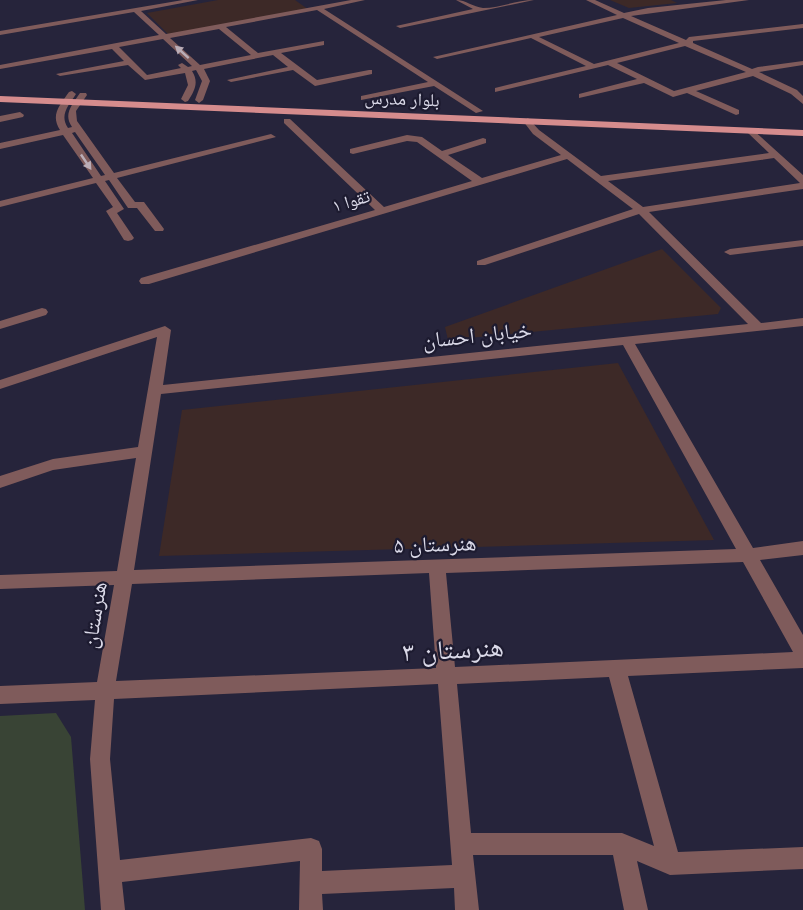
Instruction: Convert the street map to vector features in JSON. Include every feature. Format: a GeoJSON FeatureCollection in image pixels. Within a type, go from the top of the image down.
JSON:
{"type":"FeatureCollection","features":[{"type":"Feature","properties":{"kind":"main road","name":"بلوار مدرس"},"geometry":{"type":"LineString","coordinates":[[0,91],[75,98],[803,133]]}},
{"type":"Feature","properties":{"kind":"main road","name":"بلوار مدرس"},"geometry":{"type":"LineString","coordinates":[[0,99],[185,99],[803,125]]}},
{"type":"Feature","properties":{"kind":"street"},"geometry":{"type":"LineString","coordinates":[[0,33],[195,0]]}},
{"type":"Feature","properties":{"kind":"street"},"geometry":{"type":"LineString","coordinates":[[0,67],[362,0]]}},
{"type":"Feature","properties":{"kind":"street"},"geometry":{"type":"LineString","coordinates":[[459,0],[480,10]]}},
{"type":"Feature","properties":{"kind":"street"},"geometry":{"type":"LineString","coordinates":[[400,27],[531,0]]}},
{"type":"Feature","properties":{"kind":"street"},"geometry":{"type":"LineString","coordinates":[[589,0],[803,91]]}},
{"type":"Feature","properties":{"kind":"street"},"geometry":{"type":"LineString","coordinates":[[599,0],[628,15]]}},
{"type":"Feature","properties":{"kind":"street"},"geometry":{"type":"LineString","coordinates":[[437,57],[628,15],[746,0]]}},
{"type":"Feature","properties":{"kind":"street"},"geometry":{"type":"LineString","coordinates":[[318,8],[479,111]]}},
{"type":"Feature","properties":{"kind":"street"},"geometry":{"type":"LineString","coordinates":[[136,10],[204,73],[206,81],[199,100]]}},
{"type":"Feature","properties":{"kind":"street"},"geometry":{"type":"LineString","coordinates":[[125,12],[193,75],[193,83],[185,99]]}},
{"type":"Feature","properties":{"kind":"street"},"geometry":{"type":"LineString","coordinates":[[220,26],[257,56]]}},
{"type":"Feature","properties":{"kind":"street"},"geometry":{"type":"LineString","coordinates":[[498,90],[690,41],[803,26]]}},
{"type":"Feature","properties":{"kind":"street"},"geometry":{"type":"LineString","coordinates":[[532,36],[593,66]]}},
{"type":"Feature","properties":{"kind":"street"},"geometry":{"type":"LineString","coordinates":[[114,46],[145,78],[321,43]]}},
{"type":"Feature","properties":{"kind":"street"},"geometry":{"type":"LineString","coordinates":[[274,52],[315,83],[369,72]]}},
{"type":"Feature","properties":{"kind":"street"},"geometry":{"type":"LineString","coordinates":[[60,74],[129,62]]}},
{"type":"Feature","properties":{"kind":"street"},"geometry":{"type":"LineString","coordinates":[[609,62],[673,94],[755,71],[803,63]]}},
{"type":"Feature","properties":{"kind":"street"},"geometry":{"type":"LineString","coordinates":[[231,80],[293,68]]}},
{"type":"Feature","properties":{"kind":"street"},"geometry":{"type":"LineString","coordinates":[[755,71],[794,92],[803,101]]}},
{"type":"Feature","properties":{"kind":"street"},"geometry":{"type":"LineString","coordinates":[[582,96],[644,80]]}},
{"type":"Feature","properties":{"kind":"street"},"geometry":{"type":"LineString","coordinates":[[364,98],[434,82]]}},
{"type":"Feature","properties":{"kind":"street"},"geometry":{"type":"LineString","coordinates":[[690,91],[736,112]]}},
{"type":"Feature","properties":{"kind":"street"},"geometry":{"type":"LineString","coordinates":[[75,98],[71,116],[78,129],[132,206],[140,204],[159,229]]}},
{"type":"Feature","properties":{"kind":"street"},"geometry":{"type":"LineString","coordinates":[[75,98],[58,118],[118,209],[111,211],[128,238]]}},
{"type":"Feature","properties":{"kind":"street"},"geometry":{"type":"LineString","coordinates":[[0,119],[20,115]]}},
{"type":"Feature","properties":{"kind":"street"},"geometry":{"type":"LineString","coordinates":[[287,121],[380,209]]}},
{"type":"Feature","properties":{"kind":"street"},"geometry":{"type":"LineString","coordinates":[[528,121],[536,132],[641,210],[758,327]]}},
{"type":"Feature","properties":{"kind":"street"},"geometry":{"type":"LineString","coordinates":[[0,146],[78,129]]}},
{"type":"Feature","properties":{"kind":"street"},"geometry":{"type":"LineString","coordinates":[[751,131],[803,181]]}},
{"type":"Feature","properties":{"kind":"street"},"geometry":{"type":"LineString","coordinates":[[0,204],[271,137]]}},
{"type":"Feature","properties":{"kind":"street"},"geometry":{"type":"LineString","coordinates":[[353,151],[413,137],[419,138],[479,181]]}},
{"type":"Feature","properties":{"kind":"street"},"geometry":{"type":"LineString","coordinates":[[441,154],[483,141]]}},
{"type":"Feature","properties":{"kind":"street"},"geometry":{"type":"LineString","coordinates":[[599,178],[776,155]]}},
{"type":"Feature","properties":{"kind":"street","name":"تقوا ۱"},"geometry":{"type":"LineString","coordinates":[[145,281],[380,209],[568,156]]}},
{"type":"Feature","properties":{"kind":"street"},"geometry":{"type":"LineString","coordinates":[[481,262],[641,210],[803,186]]}},
{"type":"Feature","properties":{"kind":"street"},"geometry":{"type":"LineString","coordinates":[[730,252],[803,243]]}},
{"type":"Feature","properties":{"kind":"street"},"geometry":{"type":"LineString","coordinates":[[0,325],[42,312]]}},
{"type":"Feature","properties":{"kind":"street","name":"خیابان احسان"},"geometry":{"type":"LineString","coordinates":[[155,390],[803,322]]}},
{"type":"Feature","properties":{"kind":"street","name":"هنرستان"},"geometry":{"type":"LineString","coordinates":[[0,385],[165,330],[105,692],[100,759],[113,910]]}},
{"type":"Feature","properties":{"kind":"street"},"geometry":{"type":"LineString","coordinates":[[627,341],[803,652]]}},
{"type":"Feature","properties":{"kind":"street"},"geometry":{"type":"LineString","coordinates":[[0,482],[21,473],[63,461],[145,452]]}},
{"type":"Feature","properties":{"kind":"street","name":"هنرستان ۵"},"geometry":{"type":"LineString","coordinates":[[0,582],[748,555],[803,548]]}},
{"type":"Feature","properties":{"kind":"street"},"geometry":{"type":"LineString","coordinates":[[437,567],[467,910]]}},
{"type":"Feature","properties":{"kind":"street","name":"هنرستان ۳"},"geometry":{"type":"LineString","coordinates":[[0,695],[803,660]]}},
{"type":"Feature","properties":{"kind":"street"},"geometry":{"type":"LineString","coordinates":[[616,668],[670,864]]}},
{"type":"Feature","properties":{"kind":"street"},"geometry":{"type":"LineString","coordinates":[[461,844],[622,844],[670,864],[803,858]]}},
{"type":"Feature","properties":{"kind":"street"},"geometry":{"type":"LineString","coordinates":[[622,844],[636,910]]}},
{"type":"Feature","properties":{"kind":"street"},"geometry":{"type":"LineString","coordinates":[[110,872],[311,849],[311,910]]}},
{"type":"Feature","properties":{"kind":"street"},"geometry":{"type":"LineString","coordinates":[[311,883],[464,876]]}},
{"type":"Feature","properties":{"kind":"shaded area"},"geometry":{"type":"Polygon","coordinates":[[[218,0],[295,0],[309,10],[170,36],[147,13],[218,0]]]}},
{"type":"Feature","properties":{"kind":"shaded area"},"geometry":{"type":"Polygon","coordinates":[[[610,0],[671,0],[677,3],[629,8],[610,0]]]}},
{"type":"Feature","properties":{"kind":"shaded area"},"geometry":{"type":"Polygon","coordinates":[[[662,249],[721,308],[718,314],[448,340],[445,327],[662,249]]]}},
{"type":"Feature","properties":{"kind":"shaded area"},"geometry":{"type":"Polygon","coordinates":[[[618,363],[714,540],[159,556],[182,410],[618,363]]]}},
{"type":"Feature","properties":{"kind":"green space"},"geometry":{"type":"Polygon","coordinates":[[[56,713],[71,737],[85,910],[0,910],[0,716],[56,713]]]}}]}
